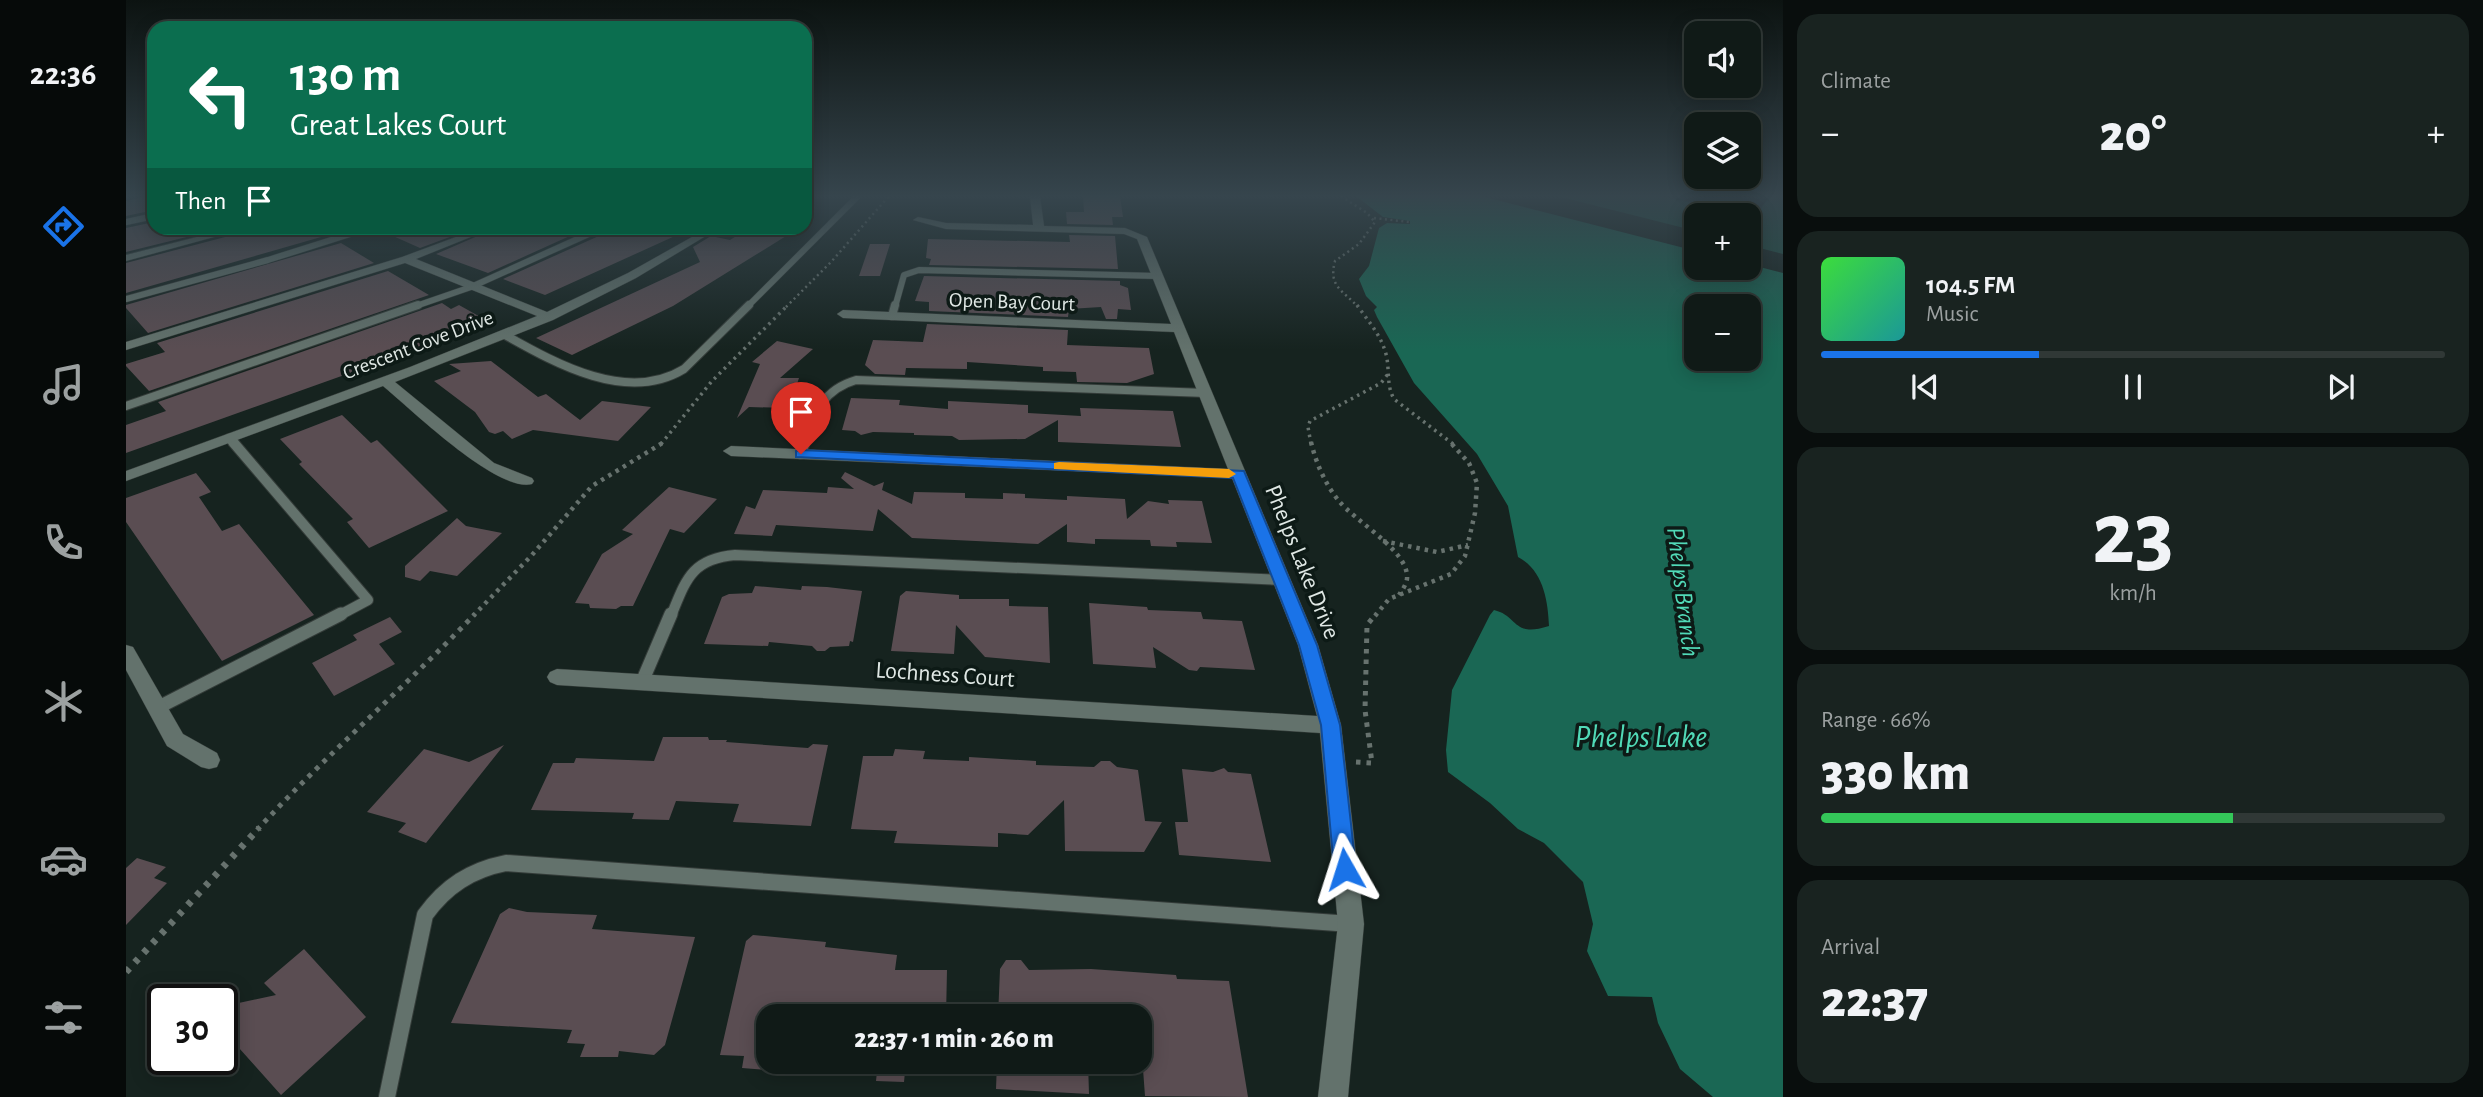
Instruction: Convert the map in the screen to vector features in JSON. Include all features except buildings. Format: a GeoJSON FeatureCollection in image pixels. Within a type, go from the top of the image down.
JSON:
{"type":"FeatureCollection","features":[{"type":"Feature","properties":{"kind":"street"},"geometry":{"type":"LineString","coordinates":[[126,258],[168,247]]}},
{"type":"Feature","properties":{"kind":"street"},"geometry":{"type":"LineString","coordinates":[[126,346],[437,247]]}},
{"type":"Feature","properties":{"kind":"street","name":"Crescent Cove Drive"},"geometry":{"type":"LineString","coordinates":[[126,476],[385,381],[549,317],[681,247]]}},
{"type":"Feature","properties":{"kind":"street","name":"Phelps Lake Drive"},"geometry":{"type":"LineString","coordinates":[[1146,247],[1308,645],[1330,725],[1351,924],[1333,1097]]}},
{"type":"Feature","properties":{"kind":"street"},"geometry":{"type":"LineString","coordinates":[[406,259],[549,317]]}},
{"type":"Feature","properties":{"kind":"street","name":"Open Bay Court"},"geometry":{"type":"LineString","coordinates":[[843,314],[1179,328]]}},
{"type":"Feature","properties":{"kind":"street"},"geometry":{"type":"LineString","coordinates":[[385,381],[488,466],[526,481]]}},
{"type":"Feature","properties":{"kind":"street"},"geometry":{"type":"LineString","coordinates":[[731,451],[1239,474]]}},
{"type":"Feature","properties":{"kind":"street"},"geometry":{"type":"LineString","coordinates":[[126,652],[175,740],[209,760]]}},
{"type":"Feature","properties":{"kind":"street","name":"Lochness Court"},"geometry":{"type":"LineString","coordinates":[[557,677],[1330,725]]}},
{"type":"Feature","properties":{"kind":"lane"},"geometry":{"type":"LineString","coordinates":[[126,299],[308,247]]}},
{"type":"Feature","properties":{"kind":"lane"},"geometry":{"type":"LineString","coordinates":[[126,406],[471,287],[559,247]]}},
{"type":"Feature","properties":{"kind":"lane"},"geometry":{"type":"LineString","coordinates":[[505,335],[585,377],[610,381],[643,381],[675,374],[689,365],[807,247]]}},
{"type":"Feature","properties":{"kind":"lane"},"geometry":{"type":"LineString","coordinates":[[892,316],[904,275],[919,270],[1158,275]]}},
{"type":"Feature","properties":{"kind":"lane"},"geometry":{"type":"LineString","coordinates":[[801,454],[823,395],[836,385],[856,380],[1206,393]]}},
{"type":"Feature","properties":{"kind":"lane"},"geometry":{"type":"LineString","coordinates":[[157,708],[368,600],[229,438]]}},
{"type":"Feature","properties":{"kind":"lane"},"geometry":{"type":"LineString","coordinates":[[642,682],[688,575],[696,567],[718,557],[743,555],[1282,580]]}},
{"type":"Feature","properties":{"kind":"lane"},"geometry":{"type":"LineString","coordinates":[[387,1097],[425,915],[437,898],[452,884],[488,865],[506,863],[1351,924]]}},
{"type":"Feature","properties":{"kind":"path"},"geometry":{"type":"LineString","coordinates":[[126,972],[291,793],[438,652],[532,555],[592,486],[666,440],[684,421],[712,381],[843,247]]}},
{"type":"Feature","properties":{"kind":"path"},"geometry":{"type":"LineString","coordinates":[[1334,760],[1372,763],[1365,710],[1367,625],[1389,599],[1451,574],[1465,556],[1475,513],[1477,483],[1469,463],[1455,446],[1394,399],[1389,390],[1387,356],[1380,337],[1356,304],[1336,286],[1332,273],[1335,261],[1352,247]]}},
{"type":"Feature","properties":{"kind":"path"},"geometry":{"type":"LineString","coordinates":[[1388,374],[1381,383],[1319,415],[1308,427],[1319,469],[1339,501],[1356,521],[1393,552],[1407,573],[1406,584],[1398,596]]}},
{"type":"Feature","properties":{"kind":"path"},"geometry":{"type":"LineString","coordinates":[[1379,540],[1448,552],[1468,545]]}},
{"type":"Feature","properties":{"kind":"shaded area"},"geometry":{"type":"Polygon","coordinates":[[[1761,247],[1783,247],[1783,254],[1761,248],[1761,247]]]}},
{"type":"Feature","properties":{"kind":"water","name":"Phelps Lake"},"geometry":{"type":"Polygon","coordinates":[[[1374,247],[1681,247],[1684,248],[1684,280],[1761,280],[1761,267],[1783,273],[1783,1097],[1713,1097],[1680,1069],[1658,1023],[1652,997],[1608,996],[1587,951],[1593,924],[1583,882],[1544,843],[1518,829],[1490,803],[1448,772],[1446,750],[1452,690],[1490,615],[1494,610],[1522,628],[1537,629],[1549,626],[1547,606],[1539,578],[1518,557],[1508,506],[1477,454],[1414,383],[1377,317],[1374,310],[1377,307],[1366,296],[1359,279],[1369,266],[1374,247]]]}},
{"type":"Feature","properties":{"kind":"slow traffic"},"geometry":{"type":"LineString","coordinates":[[1059,466],[1229,474]]}},
{"type":"Feature","properties":{"kind":"route"},"geometry":{"type":"LineString","coordinates":[[801,454],[1239,474],[1308,645],[1330,725],[1345,869]]}},
{"type":"Feature","properties":{"kind":"water label","name":"Phelps Branch"},"geometry":{"type":"Point","coordinates":[1683,592]}}]}
